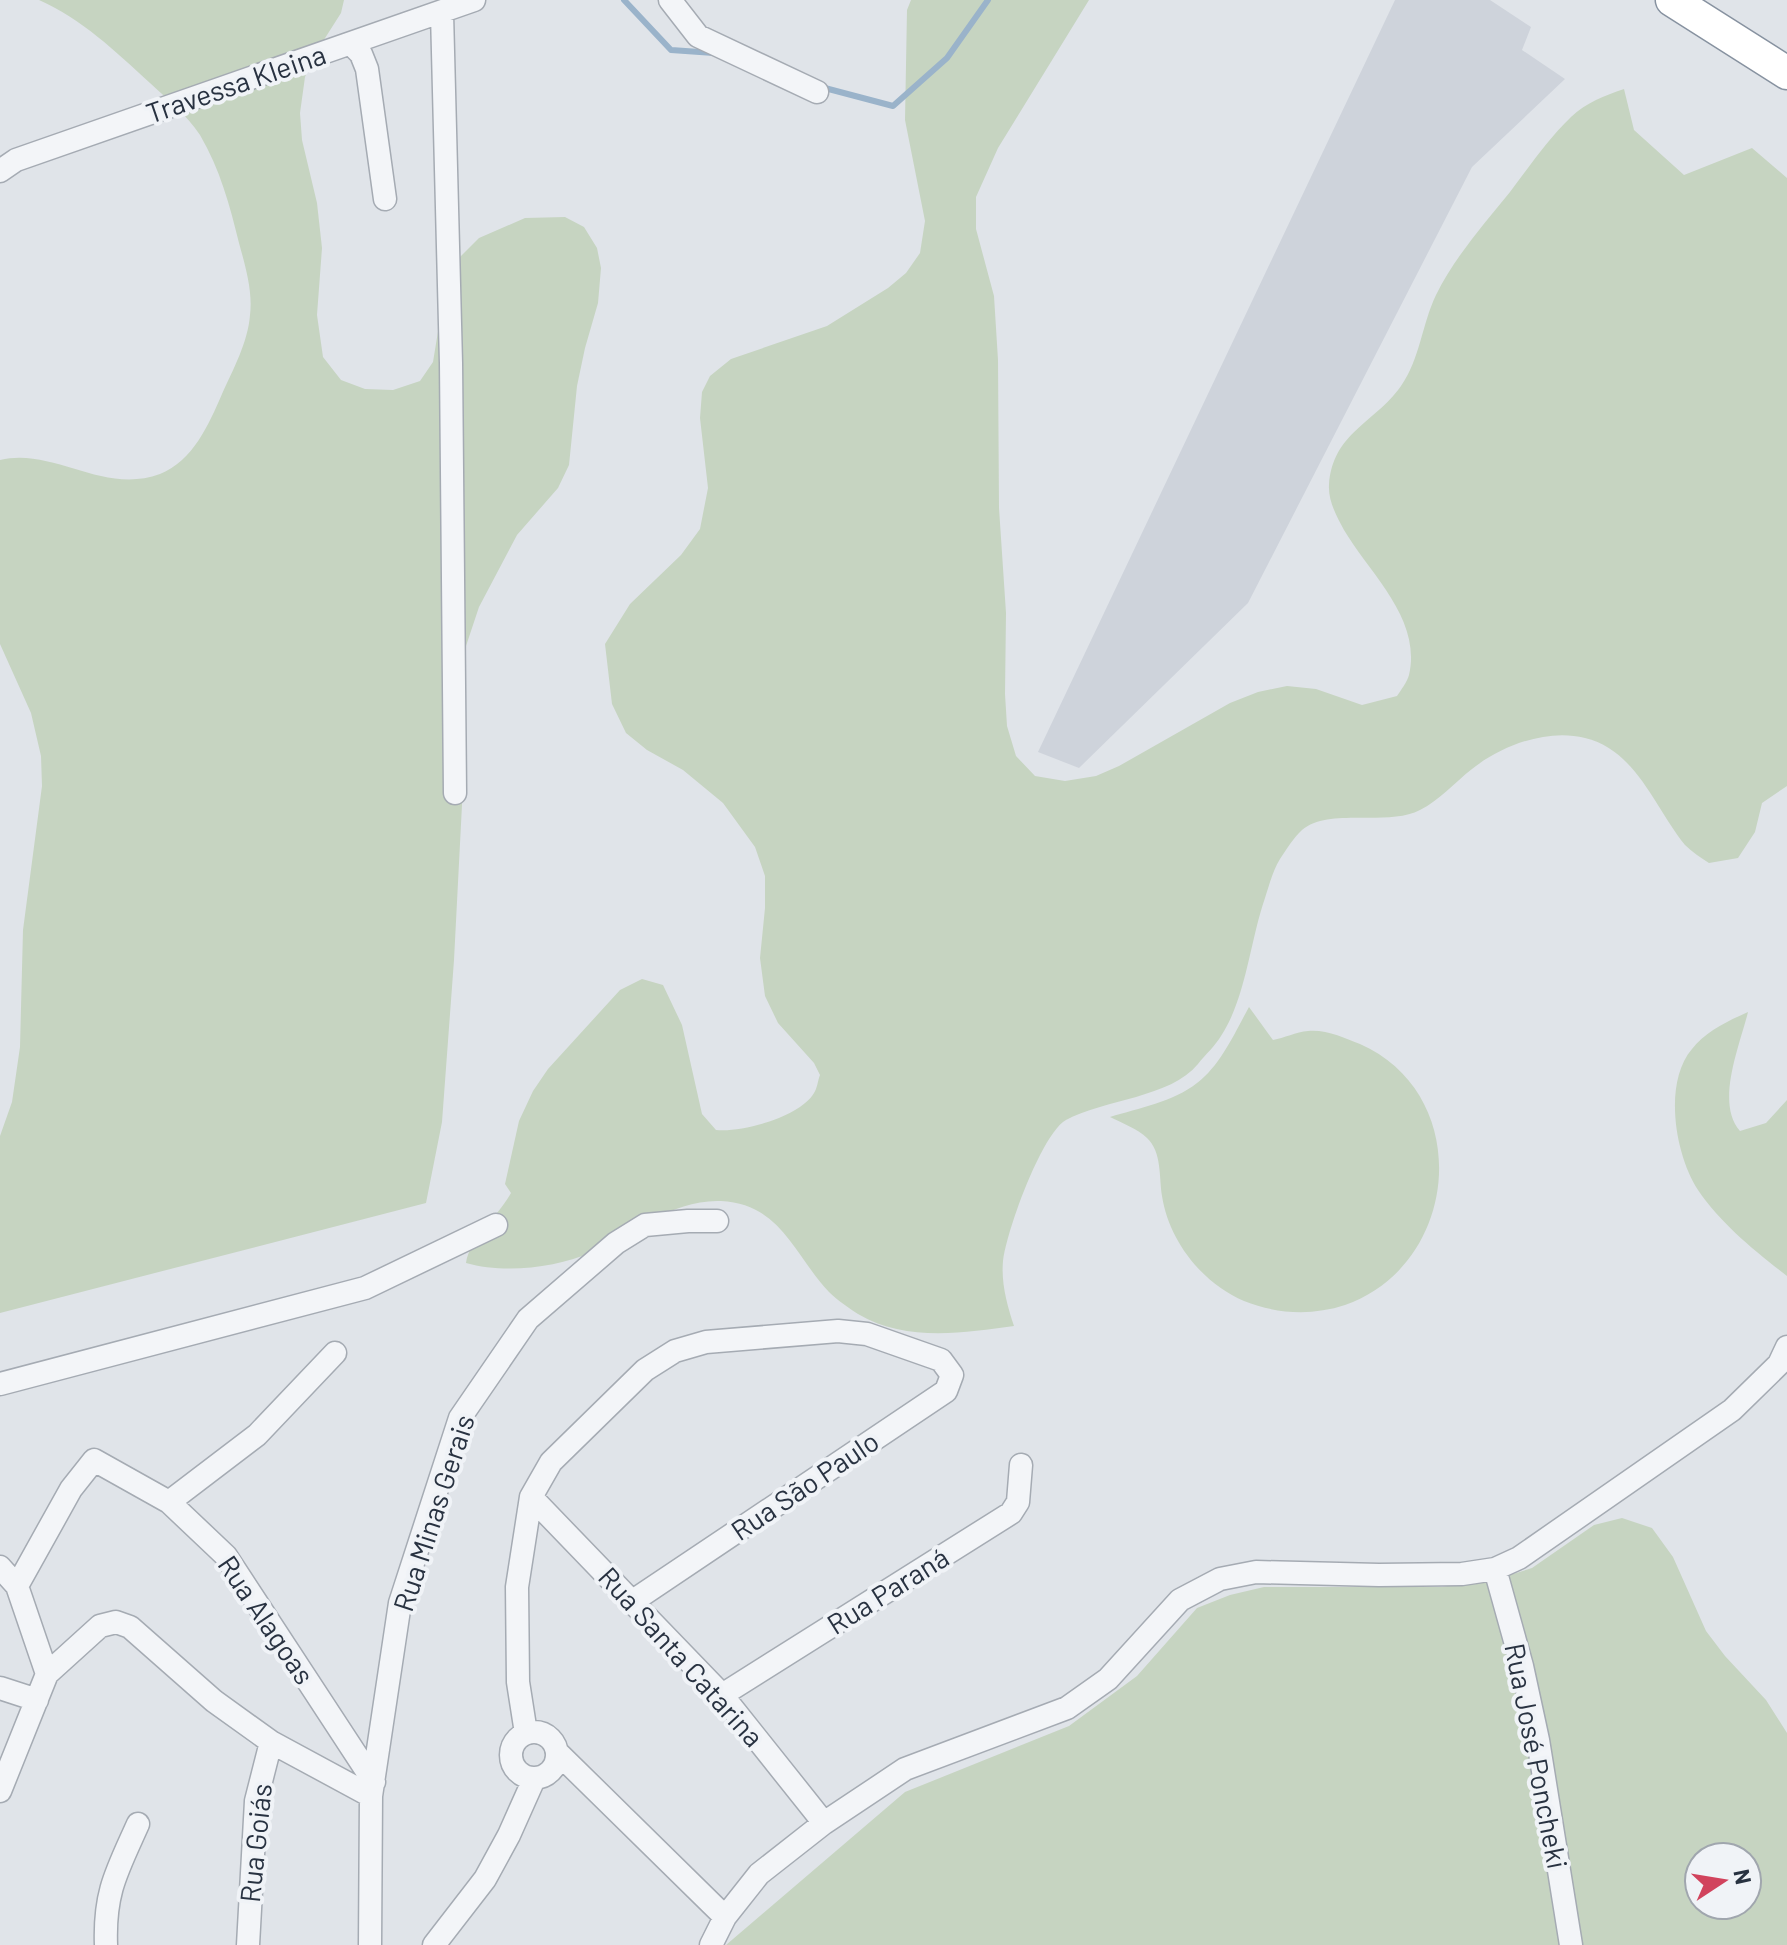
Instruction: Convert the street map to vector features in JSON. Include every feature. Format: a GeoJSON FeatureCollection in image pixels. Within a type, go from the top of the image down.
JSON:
{"type":"FeatureCollection","features":[{"type":"Feature","properties":{"kind":"highway"},"geometry":{"type":"LineString","coordinates":[[1672,0],[1787,73]]}},
{"type":"Feature","properties":{"kind":"street","name":"Travessa Kleina"},"geometry":{"type":"LineString","coordinates":[[0,171],[16,160],[474,0]]}},
{"type":"Feature","properties":{"kind":"street"},"geometry":{"type":"LineString","coordinates":[[670,0],[698,36],[817,92]]}},
{"type":"Feature","properties":{"kind":"street"},"geometry":{"type":"LineString","coordinates":[[442,13],[451,363],[455,793]]}},
{"type":"Feature","properties":{"kind":"street"},"geometry":{"type":"LineString","coordinates":[[351,44],[361,54],[367,69],[385,199]]}},
{"type":"Feature","properties":{"kind":"street","name":"Rua Minas Gerais"},"geometry":{"type":"LineString","coordinates":[[370,1945],[372,1789],[400,1603],[460,1418],[528,1319],[616,1243],[645,1225],[717,1221]]}},
{"type":"Feature","properties":{"kind":"street"},"geometry":{"type":"LineString","coordinates":[[0,1384],[365,1288],[496,1225]]}},
{"type":"Feature","properties":{"kind":"street","name":"Rua São Paulo"},"geometry":{"type":"LineString","coordinates":[[531,1497],[551,1462],[645,1370],[675,1351],[706,1342],[838,1331],[867,1334],[941,1360],[952,1375],[946,1391],[633,1601]]}},
{"type":"Feature","properties":{"kind":"street"},"geometry":{"type":"LineString","coordinates":[[711,1945],[725,1917],[759,1874],[824,1823],[905,1769],[1067,1708],[1108,1679],[1180,1600],[1220,1579],[1256,1572],[1406,1575],[1462,1574],[1495,1569],[1519,1558],[1732,1410],[1779,1364],[1787,1347]]}},
{"type":"Feature","properties":{"kind":"street"},"geometry":{"type":"LineString","coordinates":[[169,1502],[257,1435],[335,1353]]}},
{"type":"Feature","properties":{"kind":"street","name":"Rua Alagoas"},"geometry":{"type":"LineString","coordinates":[[17,1586],[71,1489],[94,1460],[169,1502],[226,1556],[372,1789]]}},
{"type":"Feature","properties":{"kind":"street","name":"Rua Paraná"},"geometry":{"type":"LineString","coordinates":[[722,1695],[1011,1513],[1018,1502],[1021,1465]]}},
{"type":"Feature","properties":{"kind":"street"},"geometry":{"type":"LineString","coordinates":[[526,1733],[518,1682],[517,1587],[531,1497]]}},
{"type":"Feature","properties":{"kind":"street","name":"Rua Santa Catarina"},"geometry":{"type":"LineString","coordinates":[[531,1497],[722,1695],[824,1823]]}},
{"type":"Feature","properties":{"kind":"street"},"geometry":{"type":"LineString","coordinates":[[0,1567],[17,1586],[47,1674]]}},
{"type":"Feature","properties":{"kind":"street","name":"Rua José Poncheki"},"geometry":{"type":"LineString","coordinates":[[1495,1569],[1522,1666],[1538,1740],[1571,1945]]}},
{"type":"Feature","properties":{"kind":"street"},"geometry":{"type":"LineString","coordinates":[[0,1791],[47,1674],[100,1626],[116,1622],[130,1627],[214,1701],[271,1742],[372,1789]]}},
{"type":"Feature","properties":{"kind":"street"},"geometry":{"type":"LineString","coordinates":[[0,1688],[37,1700]]}},
{"type":"Feature","properties":{"kind":"street"},"geometry":{"type":"LineString","coordinates":[[557,1752],[557,1760],[549,1774],[534,1779],[519,1773],[511,1759],[514,1743],[526,1733],[542,1733],[550,1738],[557,1752],[725,1917]]}},
{"type":"Feature","properties":{"kind":"street","name":"Rua Goiás"},"geometry":{"type":"LineString","coordinates":[[248,1945],[256,1801],[271,1742]]}},
{"type":"Feature","properties":{"kind":"street"},"geometry":{"type":"LineString","coordinates":[[434,1945],[485,1879],[534,1779]]}},
{"type":"Feature","properties":{"kind":"street"},"geometry":{"type":"LineString","coordinates":[[106,1945],[105,1918],[110,1886],[138,1824]]}},
{"type":"Feature","properties":{"kind":"shaded area"},"geometry":{"type":"Polygon","coordinates":[[[1395,0],[1490,0],[1531,27],[1522,50],[1565,79],[1472,167],[1248,603],[1079,768],[1038,752],[1395,0]]]}},
{"type":"Feature","properties":{"kind":"green space"},"geometry":{"type":"Polygon","coordinates":[[[39,0],[344,0],[341,13],[313,57],[305,77],[300,113],[322,248],[317,315],[323,357],[341,380],[365,389],[393,390],[420,381],[433,362],[445,289],[459,258],[479,238],[525,218],[565,217],[584,227],[597,248],[601,268],[598,303],[577,386],[569,465],[558,488],[517,535],[479,607],[466,646],[464,766],[454,960],[442,1122],[426,1203],[0,1313],[0,1136],[12,1102],[20,1047],[23,930],[42,786],[41,756],[31,713],[0,644],[0,460],[39,460],[118,479],[139,479],[172,468],[191,451],[211,417],[243,346],[251,306],[246,269],[228,202],[219,174],[200,135],[176,108],[111,48],[70,16],[39,0]]]}},
{"type":"Feature","properties":{"kind":"green space"},"geometry":{"type":"Polygon","coordinates":[[[911,0],[1089,0],[998,148],[976,197],[976,229],[994,296],[998,360],[999,508],[1006,613],[1007,726],[1016,756],[1035,776],[1065,781],[1096,776],[1230,703],[1258,692],[1287,686],[1316,689],[1362,705],[1397,696],[1409,675],[1411,654],[1408,635],[1391,598],[1344,530],[1331,503],[1329,485],[1332,467],[1346,440],[1401,386],[1413,364],[1436,295],[1470,242],[1571,117],[1590,103],[1624,89],[1634,130],[1684,175],[1752,148],[1787,178],[1787,786],[1762,803],[1755,832],[1738,858],[1709,863],[1685,845],[1643,782],[1618,755],[1585,738],[1555,735],[1525,741],[1497,753],[1427,806],[1407,815],[1327,820],[1313,823],[1302,830],[1273,873],[1236,1004],[1216,1043],[1186,1075],[1171,1084],[1066,1120],[1046,1143],[1018,1207],[1003,1261],[1005,1294],[1014,1326],[934,1333],[895,1329],[876,1323],[829,1292],[772,1221],[741,1204],[721,1201],[703,1202],[670,1212],[592,1252],[562,1262],[513,1269],[466,1263],[473,1244],[511,1193],[505,1184],[519,1121],[533,1091],[548,1069],[620,990],[642,979],[663,985],[682,1025],[702,1114],[716,1130],[740,1129],[769,1122],[807,1102],[816,1089],[820,1075],[814,1063],[778,1023],[765,996],[760,958],[765,876],[755,847],[723,803],[683,770],[647,750],[626,733],[612,704],[605,644],[630,604],[681,555],[700,529],[708,488],[700,418],[702,392],[710,376],[731,359],[827,326],[888,288],[906,273],[920,253],[925,221],[905,120],[907,10],[911,0]]]}},
{"type":"Feature","properties":{"kind":"green space"},"geometry":{"type":"Polygon","coordinates":[[[1249,1007],[1273,1040],[1304,1032],[1328,1033],[1360,1044],[1397,1068],[1422,1101],[1436,1138],[1439,1179],[1431,1218],[1412,1255],[1383,1284],[1332,1309],[1307,1312],[1269,1309],[1229,1293],[1201,1272],[1172,1229],[1162,1196],[1158,1157],[1152,1144],[1139,1132],[1110,1117],[1167,1100],[1188,1090],[1206,1076],[1249,1007]]]}},
{"type":"Feature","properties":{"kind":"green space"},"geometry":{"type":"Polygon","coordinates":[[[1748,1012],[1735,1057],[1729,1090],[1730,1105],[1740,1131],[1766,1123],[1787,1100],[1787,1276],[1739,1236],[1707,1202],[1690,1175],[1678,1139],[1675,1099],[1683,1063],[1704,1037],[1748,1012]]]}},
{"type":"Feature","properties":{"kind":"green space"},"geometry":{"type":"Polygon","coordinates":[[[1622,1518],[1652,1528],[1673,1557],[1706,1631],[1766,1700],[1787,1733],[1787,1945],[726,1945],[905,1792],[1069,1726],[1137,1676],[1197,1608],[1230,1595],[1264,1587],[1442,1587],[1532,1568],[1594,1525],[1622,1518]]]}},
{"type":"Feature","properties":{"kind":"waterway"},"geometry":{"type":"LineString","coordinates":[[624,0],[671,50],[714,53]]}},
{"type":"Feature","properties":{"kind":"waterway"},"geometry":{"type":"LineString","coordinates":[[821,87],[893,106],[947,58],[988,0]]}}]}
